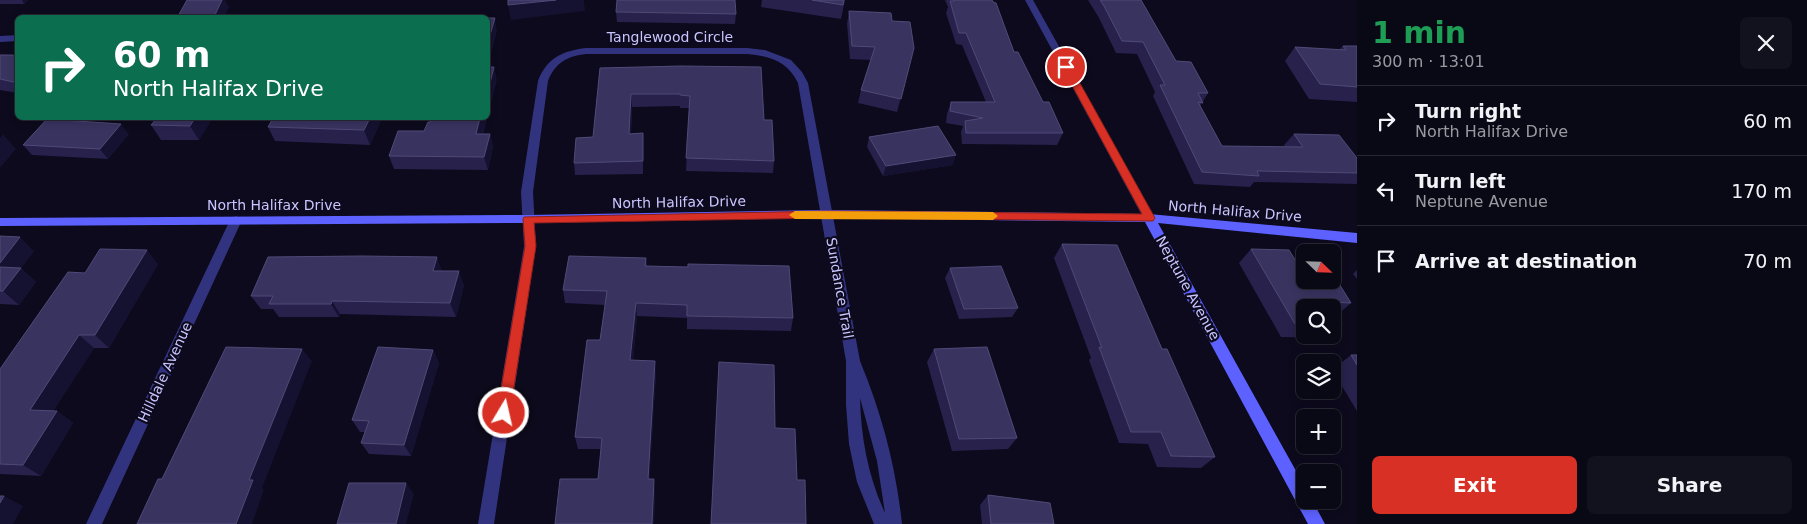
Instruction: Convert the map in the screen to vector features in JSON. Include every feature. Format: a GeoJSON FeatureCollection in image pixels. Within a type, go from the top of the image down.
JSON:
{"type":"FeatureCollection","features":[{"type":"Feature","properties":{"kind":"street","name":"Neptune Avenue"},"geometry":{"type":"LineString","coordinates":[[1029,0],[1317,524]]}},
{"type":"Feature","properties":{"kind":"street"},"geometry":{"type":"LineString","coordinates":[[0,39],[15,38]]}},
{"type":"Feature","properties":{"kind":"street","name":"Tanglewood Circle"},"geometry":{"type":"LineString","coordinates":[[486,524],[530,246],[526,192],[546,72],[558,58],[566,54],[586,51],[747,51],[762,52],[784,59],[793,65],[803,82],[827,214]]}},
{"type":"Feature","properties":{"kind":"street","name":"North Halifax Drive"},"geometry":{"type":"LineString","coordinates":[[0,222],[528,219],[827,214],[1149,218],[1357,238]]}},
{"type":"Feature","properties":{"kind":"street","name":"Sundance Trail"},"geometry":{"type":"LineString","coordinates":[[827,214],[853,361],[854,440],[859,468],[882,524]]}},
{"type":"Feature","properties":{"kind":"street","name":"Hilldale Avenue"},"geometry":{"type":"LineString","coordinates":[[94,524],[236,220]]}},
{"type":"Feature","properties":{"kind":"street","name":"Sundance Trail"},"geometry":{"type":"LineString","coordinates":[[853,361],[875,416],[887,468],[894,524]]}},
{"type":"Feature","properties":{"kind":"building"},"geometry":{"type":"Polygon","coordinates":[[[187,0],[222,0],[215,15],[179,15],[187,0]]]}},
{"type":"Feature","properties":{"kind":"building"},"geometry":{"type":"Polygon","coordinates":[[[508,0],[556,0],[508,5],[508,0]]]}},
{"type":"Feature","properties":{"kind":"building"},"geometry":{"type":"Polygon","coordinates":[[[617,0],[735,0],[736,14],[616,12],[617,0]]]}},
{"type":"Feature","properties":{"kind":"building"},"geometry":{"type":"Polygon","coordinates":[[[812,0],[844,0],[843,5],[812,0]]]}},
{"type":"Feature","properties":{"kind":"building"},"geometry":{"type":"Polygon","coordinates":[[[992,0],[996,3],[1014,52],[1018,52],[1043,102],[1049,102],[1063,133],[966,133],[965,121],[983,118],[950,111],[951,102],[995,102],[966,33],[959,33],[950,1],[992,0]]]}},
{"type":"Feature","properties":{"kind":"building"},"geometry":{"type":"Polygon","coordinates":[[[1100,0],[1141,0],[1176,61],[1191,62],[1208,93],[1198,93],[1203,103],[1198,102],[1222,146],[1303,147],[1294,134],[1339,135],[1357,158],[1357,173],[1257,171],[1259,176],[1202,172],[1160,85],[1165,85],[1143,42],[1122,41],[1100,0]]]}},
{"type":"Feature","properties":{"kind":"building"},"geometry":{"type":"Polygon","coordinates":[[[849,11],[891,13],[892,21],[910,22],[914,48],[901,99],[861,90],[875,47],[852,46],[849,11]]]}},
{"type":"Feature","properties":{"kind":"building"},"geometry":{"type":"Polygon","coordinates":[[[490,18],[495,18],[490,35],[490,18]]]}},
{"type":"Feature","properties":{"kind":"building"},"geometry":{"type":"Polygon","coordinates":[[[1343,46],[1357,46],[1357,87],[1320,84],[1295,47],[1346,50],[1343,46]]]}},
{"type":"Feature","properties":{"kind":"building"},"geometry":{"type":"Polygon","coordinates":[[[0,55],[15,56],[15,82],[0,79],[0,55]]]}},
{"type":"Feature","properties":{"kind":"building"},"geometry":{"type":"Polygon","coordinates":[[[490,67],[494,67],[490,83],[490,67]]]}},
{"type":"Feature","properties":{"kind":"building"},"geometry":{"type":"Polygon","coordinates":[[[761,67],[764,120],[772,120],[774,161],[686,158],[690,96],[680,94],[631,94],[629,134],[643,133],[643,161],[574,163],[576,138],[593,137],[600,68],[761,67]]]}},
{"type":"Feature","properties":{"kind":"building"},"geometry":{"type":"Polygon","coordinates":[[[46,120],[121,124],[100,149],[23,145],[46,120]]]}},
{"type":"Feature","properties":{"kind":"building"},"geometry":{"type":"Polygon","coordinates":[[[155,120],[194,120],[190,126],[151,125],[155,120]]]}},
{"type":"Feature","properties":{"kind":"building"},"geometry":{"type":"Polygon","coordinates":[[[272,120],[369,120],[364,130],[268,127],[272,120]]]}},
{"type":"Feature","properties":{"kind":"building"},"geometry":{"type":"Polygon","coordinates":[[[431,120],[480,120],[476,134],[490,134],[484,157],[389,156],[398,131],[424,131],[428,122],[431,120]]]}},
{"type":"Feature","properties":{"kind":"building"},"geometry":{"type":"Polygon","coordinates":[[[938,126],[956,155],[886,166],[869,137],[938,126]]]}},
{"type":"Feature","properties":{"kind":"building"},"geometry":{"type":"Polygon","coordinates":[[[0,236],[20,237],[0,263],[0,236]]]}},
{"type":"Feature","properties":{"kind":"building"},"geometry":{"type":"Polygon","coordinates":[[[1062,244],[1117,245],[1162,349],[1167,349],[1215,457],[1171,456],[1161,432],[1131,432],[1099,347],[1102,348],[1062,244]]]}},
{"type":"Feature","properties":{"kind":"building"},"geometry":{"type":"Polygon","coordinates":[[[100,249],[147,250],[95,335],[79,335],[30,410],[57,411],[23,465],[0,464],[0,369],[68,272],[85,273],[100,249]]]}},
{"type":"Feature","properties":{"kind":"building"},"geometry":{"type":"Polygon","coordinates":[[[1251,249],[1289,250],[1296,261],[1296,289],[1341,289],[1341,287],[1351,303],[1341,303],[1341,299],[1296,299],[1295,324],[1251,249]]]}},
{"type":"Feature","properties":{"kind":"building"},"geometry":{"type":"Polygon","coordinates":[[[569,256],[646,258],[645,266],[688,267],[688,264],[789,266],[793,318],[687,316],[687,305],[636,303],[630,360],[655,361],[648,479],[654,479],[652,524],[555,524],[560,479],[598,479],[602,438],[575,437],[587,340],[600,340],[607,291],[563,290],[569,256]]]}},
{"type":"Feature","properties":{"kind":"building"},"geometry":{"type":"Polygon","coordinates":[[[268,257],[437,257],[433,271],[459,271],[450,303],[332,301],[331,304],[269,304],[273,296],[251,296],[268,257]]]}},
{"type":"Feature","properties":{"kind":"building"},"geometry":{"type":"Polygon","coordinates":[[[1001,266],[1018,308],[964,309],[950,268],[1001,266]]]}},
{"type":"Feature","properties":{"kind":"building"},"geometry":{"type":"Polygon","coordinates":[[[0,267],[21,268],[3,291],[0,291],[0,267]]]}},
{"type":"Feature","properties":{"kind":"building"},"geometry":{"type":"Polygon","coordinates":[[[226,347],[302,349],[249,480],[253,480],[236,524],[137,524],[158,479],[162,479],[226,347]]]}},
{"type":"Feature","properties":{"kind":"building"},"geometry":{"type":"Polygon","coordinates":[[[378,347],[433,350],[404,445],[361,443],[369,421],[352,420],[378,347]]]}},
{"type":"Feature","properties":{"kind":"building"},"geometry":{"type":"Polygon","coordinates":[[[987,347],[1017,438],[959,439],[934,349],[987,347]]]}},
{"type":"Feature","properties":{"kind":"building"},"geometry":{"type":"Polygon","coordinates":[[[1351,355],[1357,355],[1357,365],[1351,355]]]}},
{"type":"Feature","properties":{"kind":"building"},"geometry":{"type":"Polygon","coordinates":[[[719,362],[774,365],[775,428],[795,429],[797,480],[805,480],[806,524],[711,524],[719,362]]]}},
{"type":"Feature","properties":{"kind":"building"},"geometry":{"type":"Polygon","coordinates":[[[349,483],[406,483],[396,524],[337,524],[349,483]]]}},
{"type":"Feature","properties":{"kind":"building"},"geometry":{"type":"Polygon","coordinates":[[[988,495],[1050,503],[1054,524],[991,524],[988,495]]]}},
{"type":"Feature","properties":{"kind":"slow traffic"},"geometry":{"type":"LineString","coordinates":[[795,215],[993,216]]}},
{"type":"Feature","properties":{"kind":"route"},"geometry":{"type":"LineString","coordinates":[[504,413],[530,246],[528,219],[827,214],[1149,218],[1066,67]]}}]}
